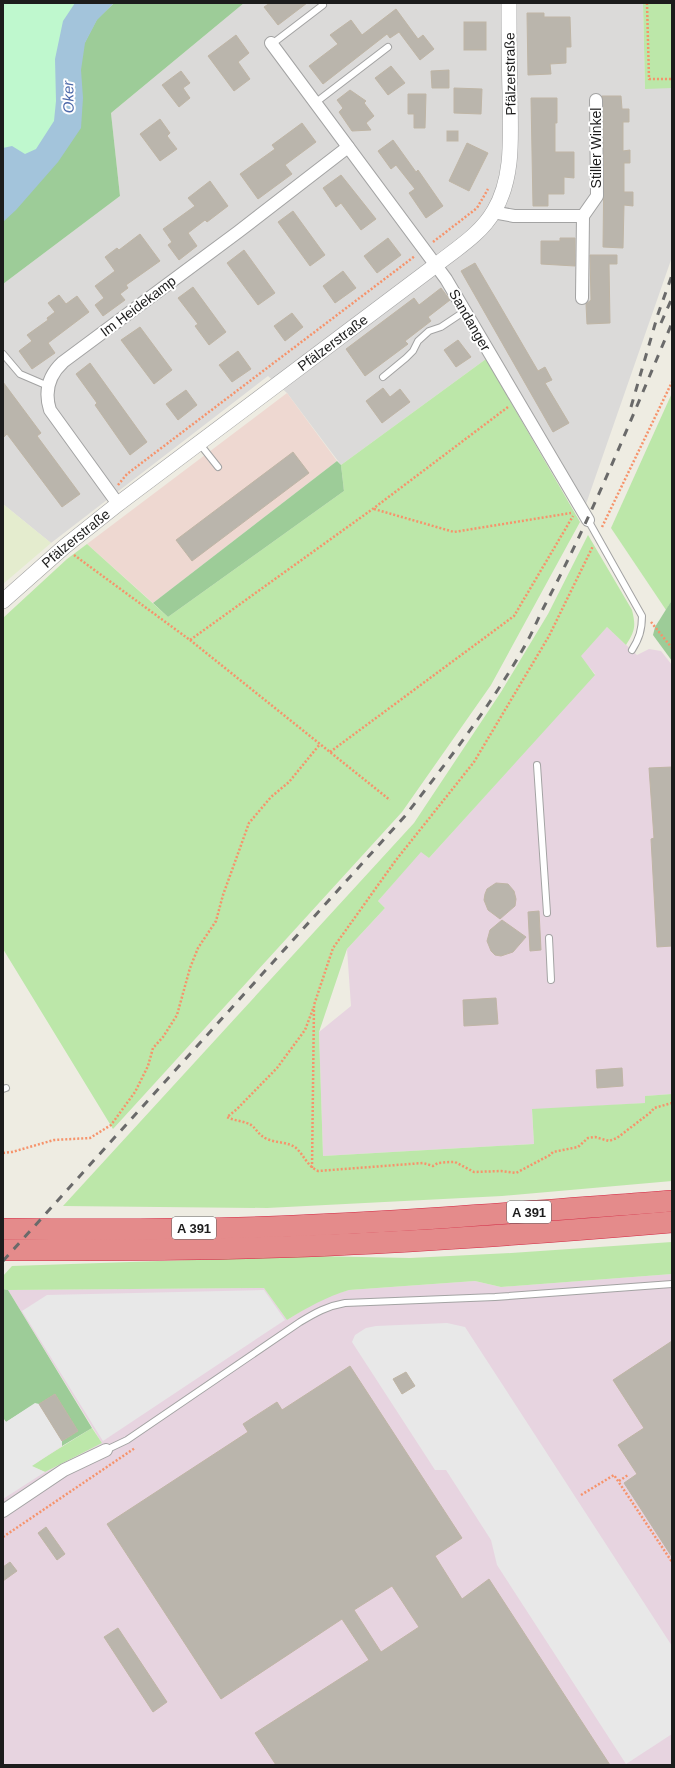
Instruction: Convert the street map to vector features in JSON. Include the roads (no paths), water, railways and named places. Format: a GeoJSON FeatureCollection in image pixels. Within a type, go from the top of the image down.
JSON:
{"type":"FeatureCollection","features":[{"type":"Feature","properties":{"kind":"highway","name":"A 391"},"geometry":{"type":"LineString","coordinates":[[3,1229],[115,1230],[269,1227],[502,1214],[672,1201]]}},
{"type":"Feature","properties":{"kind":"highway","name":"A 391"},"geometry":{"type":"LineString","coordinates":[[3,1250],[134,1250],[353,1244],[508,1236],[672,1222]]}},
{"type":"Feature","properties":{"kind":"street","name":"Pfälzerstraße"},"geometry":{"type":"LineString","coordinates":[[3,601],[64,547],[115,498],[200,443],[473,236],[493,212],[501,197],[505,185],[510,148],[509,3]]}},
{"type":"Feature","properties":{"kind":"street","name":"Sandanger"},"geometry":{"type":"LineString","coordinates":[[271,44],[436,265],[465,311],[588,520]]}},
{"type":"Feature","properties":{"kind":"street","name":"Stiller Winkel"},"geometry":{"type":"LineString","coordinates":[[582,216],[597,196],[596,100]]}},
{"type":"Feature","properties":{"kind":"street","name":"Im Heidekamp"},"geometry":{"type":"LineString","coordinates":[[48,386],[53,374],[63,362],[238,232],[348,147]]}},
{"type":"Feature","properties":{"kind":"street"},"geometry":{"type":"LineString","coordinates":[[493,212],[514,216],[582,216],[582,298]]}},
{"type":"Feature","properties":{"kind":"street"},"geometry":{"type":"LineString","coordinates":[[48,386],[47,402],[55,419],[115,498]]}},
{"type":"Feature","properties":{"kind":"street"},"geometry":{"type":"LineString","coordinates":[[3,1511],[64,1470],[106,1450]]}},
{"type":"Feature","properties":{"kind":"lane"},"geometry":{"type":"LineString","coordinates":[[271,44],[324,5]]}},
{"type":"Feature","properties":{"kind":"lane"},"geometry":{"type":"LineString","coordinates":[[315,103],[388,47]]}},
{"type":"Feature","properties":{"kind":"lane"},"geometry":{"type":"LineString","coordinates":[[383,377],[413,351],[418,341],[429,331],[441,327],[465,311]]}},
{"type":"Feature","properties":{"kind":"lane"},"geometry":{"type":"LineString","coordinates":[[3,354],[20,374],[48,386]]}},
{"type":"Feature","properties":{"kind":"lane"},"geometry":{"type":"LineString","coordinates":[[200,443],[218,468]]}},
{"type":"Feature","properties":{"kind":"lane","name":"Sandanger"},"geometry":{"type":"LineString","coordinates":[[588,520],[642,616],[642,628],[639,639],[632,650]]}},
{"type":"Feature","properties":{"kind":"lane"},"geometry":{"type":"LineString","coordinates":[[537,764],[547,913]]}},
{"type":"Feature","properties":{"kind":"lane"},"geometry":{"type":"LineString","coordinates":[[549,938],[551,980]]}},
{"type":"Feature","properties":{"kind":"lane"},"geometry":{"type":"LineString","coordinates":[[106,1450],[127,1440],[300,1322],[316,1312],[330,1306],[345,1303],[494,1297],[672,1284]]}},
{"type":"Feature","properties":{"kind":"water","name":"Oker"},"geometry":{"type":"Polygon","coordinates":[[[75,3],[114,3],[97,20],[85,43],[81,70],[83,98],[81,128],[58,162],[16,210],[3,222],[3,148],[12,146],[25,154],[36,149],[54,121],[56,101],[55,59],[63,21],[75,3]]]}},
{"type":"Feature","properties":{"kind":"railway"},"geometry":{"type":"LineString","coordinates":[[631,407],[658,314],[672,275]]}},
{"type":"Feature","properties":{"kind":"railway"},"geometry":{"type":"LineString","coordinates":[[661,323],[672,298]]}},
{"type":"Feature","properties":{"kind":"railway"},"geometry":{"type":"LineString","coordinates":[[3,1261],[405,816],[467,734],[510,671],[523,649],[564,569],[627,429],[672,323]]}}]}
